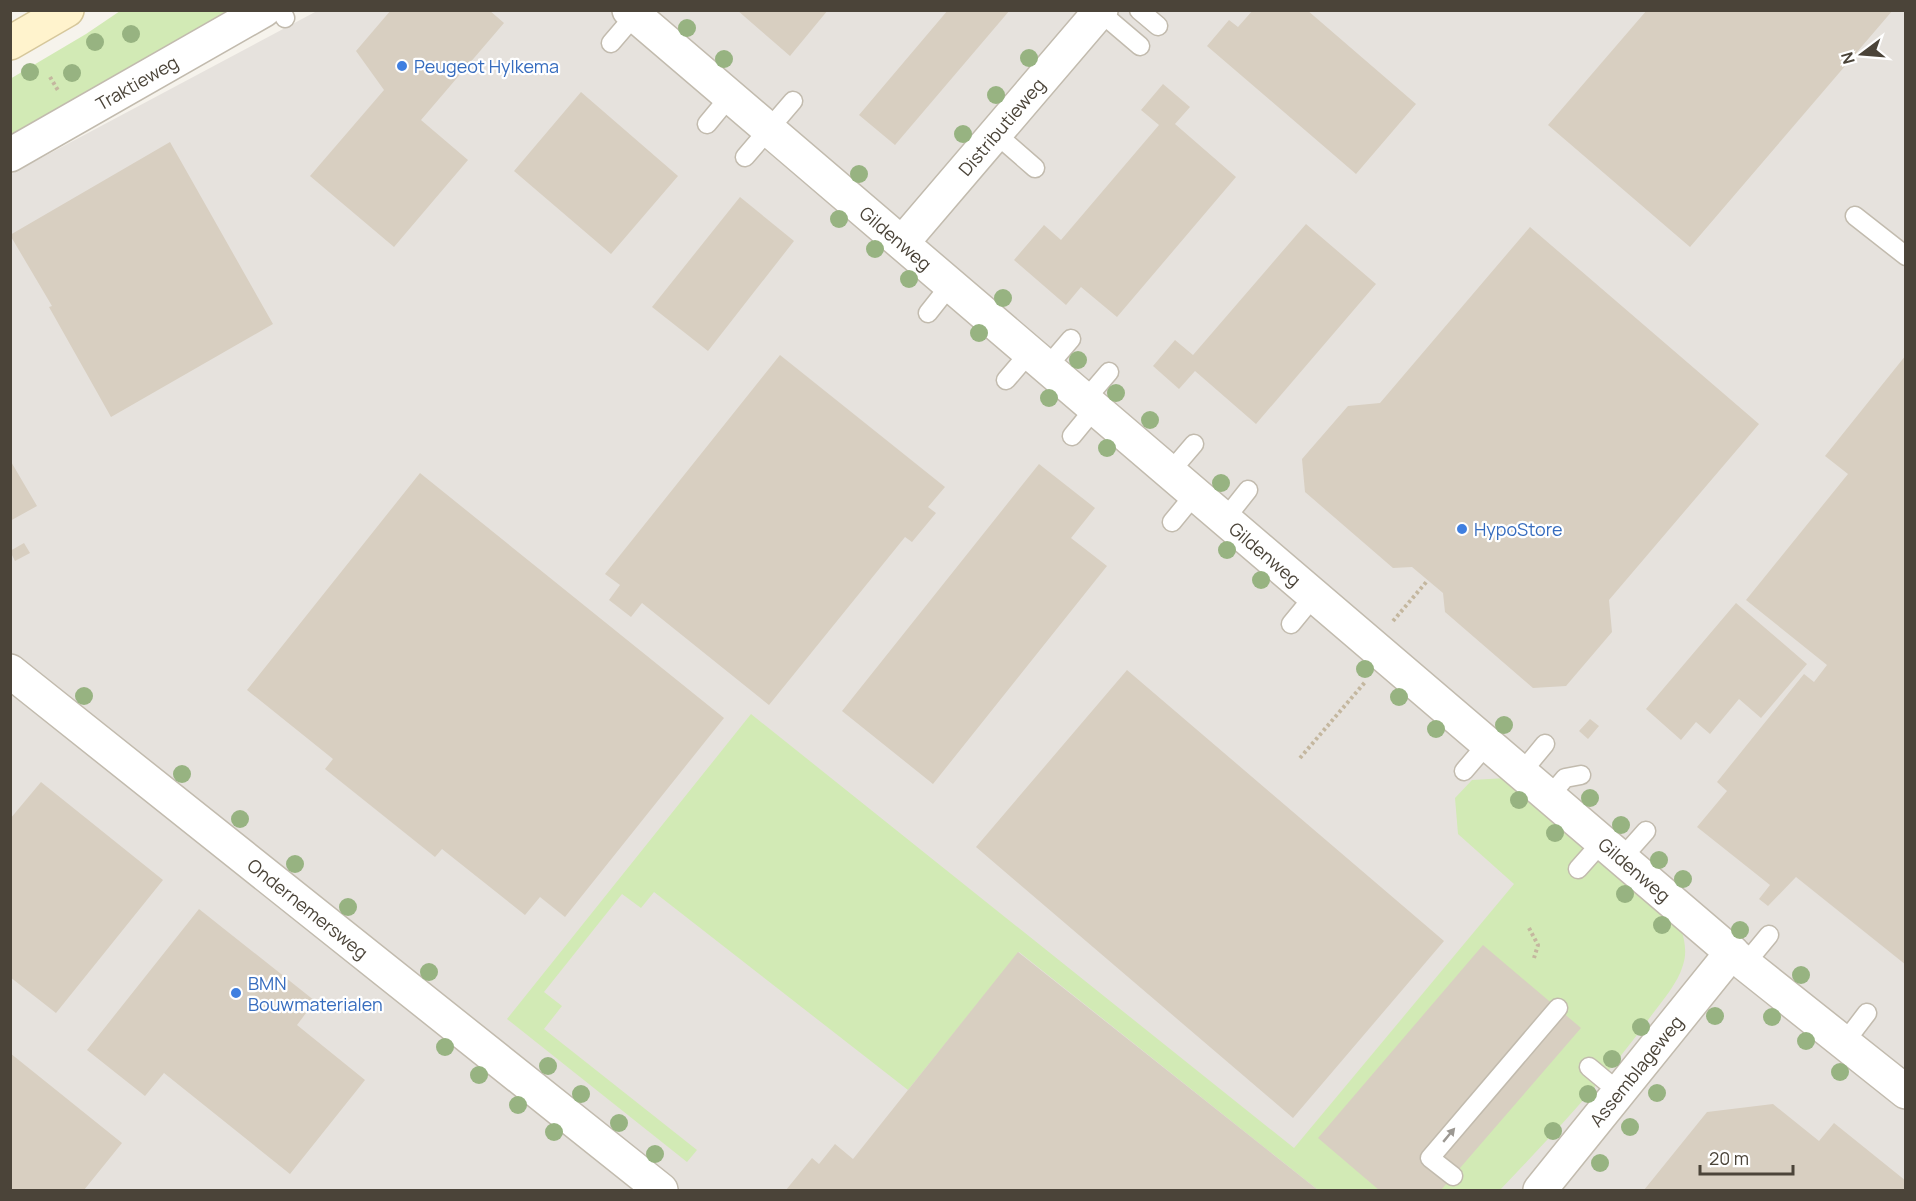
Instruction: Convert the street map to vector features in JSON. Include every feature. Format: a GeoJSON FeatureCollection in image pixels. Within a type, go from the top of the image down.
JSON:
{"type":"FeatureCollection","features":[{"type":"Feature","properties":{"kind":"main road"},"geometry":{"type":"LineString","coordinates":[[10,42],[67,10]]}},
{"type":"Feature","properties":{"kind":"street","name":"Distributieweg"},"geometry":{"type":"LineString","coordinates":[[902,243],[1101,11]]}},
{"type":"Feature","properties":{"kind":"street","name":"Traktieweg"},"geometry":{"type":"LineString","coordinates":[[10,155],[199,58],[276,13]]}},
{"type":"Feature","properties":{"kind":"street","name":"Gildenweg"},"geometry":{"type":"LineString","coordinates":[[632,13],[731,95],[1739,958],[1905,1092]]}},
{"type":"Feature","properties":{"kind":"street","name":"Ondernemersweg"},"geometry":{"type":"LineString","coordinates":[[10,671],[661,1191]]}},
{"type":"Feature","properties":{"kind":"street","name":"Assemblageweg"},"geometry":{"type":"LineString","coordinates":[[1540,1191],[1618,1092],[1739,958]]}},
{"type":"Feature","properties":{"kind":"lane"},"geometry":{"type":"LineString","coordinates":[[1139,10],[1158,26]]}},
{"type":"Feature","properties":{"kind":"lane"},"geometry":{"type":"LineString","coordinates":[[1101,11],[1140,46]]}},
{"type":"Feature","properties":{"kind":"lane"},"geometry":{"type":"LineString","coordinates":[[611,43],[632,13]]}},
{"type":"Feature","properties":{"kind":"lane"},"geometry":{"type":"LineString","coordinates":[[707,124],[731,95]]}},
{"type":"Feature","properties":{"kind":"lane"},"geometry":{"type":"LineString","coordinates":[[745,157],[793,101]]}},
{"type":"Feature","properties":{"kind":"lane"},"geometry":{"type":"LineString","coordinates":[[996,134],[1035,168]]}},
{"type":"Feature","properties":{"kind":"lane"},"geometry":{"type":"LineString","coordinates":[[1854,216],[1905,256]]}},
{"type":"Feature","properties":{"kind":"lane"},"geometry":{"type":"LineString","coordinates":[[928,312],[951,284]]}},
{"type":"Feature","properties":{"kind":"lane"},"geometry":{"type":"LineString","coordinates":[[1006,381],[1071,339]]}},
{"type":"Feature","properties":{"kind":"lane"},"geometry":{"type":"LineString","coordinates":[[1072,436],[1109,372]]}},
{"type":"Feature","properties":{"kind":"lane"},"geometry":{"type":"LineString","coordinates":[[1170,472],[1194,444]]}},
{"type":"Feature","properties":{"kind":"lane"},"geometry":{"type":"LineString","coordinates":[[1225,519],[1248,490]]}},
{"type":"Feature","properties":{"kind":"lane"},"geometry":{"type":"LineString","coordinates":[[1172,522],[1196,494]]}},
{"type":"Feature","properties":{"kind":"lane"},"geometry":{"type":"LineString","coordinates":[[1292,624],[1314,596]]}},
{"type":"Feature","properties":{"kind":"lane"},"geometry":{"type":"LineString","coordinates":[[1464,771],[1487,744]]}},
{"type":"Feature","properties":{"kind":"lane"},"geometry":{"type":"LineString","coordinates":[[1521,773],[1545,744]]}},
{"type":"Feature","properties":{"kind":"lane"},"geometry":{"type":"LineString","coordinates":[[1549,796],[1565,778],[1581,775]]}},
{"type":"Feature","properties":{"kind":"lane"},"geometry":{"type":"LineString","coordinates":[[1578,869],[1646,831]]}},
{"type":"Feature","properties":{"kind":"lane"},"geometry":{"type":"LineString","coordinates":[[1739,958],[1768,935]]}},
{"type":"Feature","properties":{"kind":"lane"},"geometry":{"type":"LineString","coordinates":[[1453,1176],[1430,1158],[1558,1008]]}},
{"type":"Feature","properties":{"kind":"lane"},"geometry":{"type":"LineString","coordinates":[[1844,1043],[1867,1013]]}},
{"type":"Feature","properties":{"kind":"lane"},"geometry":{"type":"LineString","coordinates":[[1589,1067],[1618,1092]]}},
{"type":"Feature","properties":{"kind":"path"},"geometry":{"type":"LineString","coordinates":[[1388,626],[1428,580]]}},
{"type":"Feature","properties":{"kind":"path"},"geometry":{"type":"LineString","coordinates":[[1300,758],[1370,676]]}},
{"type":"Feature","properties":{"kind":"path"},"geometry":{"type":"LineString","coordinates":[[1529,928],[1538,945],[1534,958]]}},
{"type":"Feature","properties":{"kind":"shaded area"},"geometry":{"type":"Polygon","coordinates":[[[317,11],[1905,11],[1905,1190],[11,1190],[11,174],[317,11]]]}},
{"type":"Feature","properties":{"kind":"green space"},"geometry":{"type":"Polygon","coordinates":[[[120,11],[234,11],[11,137],[10,79],[120,11]]]}},
{"type":"Feature","properties":{"kind":"green space"},"geometry":{"type":"Polygon","coordinates":[[[751,714],[1294,1148],[1514,884],[1458,834],[1455,798],[1472,780],[1506,778],[1681,929],[1685,956],[1681,972],[1669,992],[1616,1062],[1579,1106],[1500,1190],[1318,1190],[1019,952],[908,1090],[654,892],[641,908],[622,894],[544,992],[562,1006],[544,1029],[697,1150],[687,1162],[507,1019],[751,714]]]}},
{"type":"Feature","properties":{"kind":"building"},"geometry":{"type":"Polygon","coordinates":[[[391,10],[489,10],[504,23],[421,120],[468,160],[394,247],[310,176],[384,90],[356,51],[391,10]]]}},
{"type":"Feature","properties":{"kind":"building"},"geometry":{"type":"Polygon","coordinates":[[[737,10],[828,10],[790,56],[737,10]]]}},
{"type":"Feature","properties":{"kind":"building"},"geometry":{"type":"Polygon","coordinates":[[[948,10],[1010,10],[895,145],[859,115],[948,10]]]}},
{"type":"Feature","properties":{"kind":"building"},"geometry":{"type":"Polygon","coordinates":[[[1253,10],[1307,10],[1416,104],[1356,174],[1207,46],[1229,20],[1238,27],[1253,10]]]}},
{"type":"Feature","properties":{"kind":"building"},"geometry":{"type":"Polygon","coordinates":[[[1647,10],[1893,10],[1690,247],[1548,125],[1647,10]]]}},
{"type":"Feature","properties":{"kind":"building"},"geometry":{"type":"Polygon","coordinates":[[[1163,84],[1190,107],[1175,124],[1236,177],[1117,317],[1081,287],[1066,305],[1014,260],[1044,225],[1061,240],[1159,125],[1141,110],[1163,84]]]}},
{"type":"Feature","properties":{"kind":"building"},"geometry":{"type":"Polygon","coordinates":[[[581,92],[678,176],[611,254],[514,171],[581,92]]]}},
{"type":"Feature","properties":{"kind":"building"},"geometry":{"type":"Polygon","coordinates":[[[170,142],[273,324],[111,417],[49,307],[52,306],[10,235],[170,142]]]}},
{"type":"Feature","properties":{"kind":"building"},"geometry":{"type":"Polygon","coordinates":[[[740,197],[794,241],[708,351],[652,307],[740,197]]]}},
{"type":"Feature","properties":{"kind":"building"},"geometry":{"type":"Polygon","coordinates":[[[1306,224],[1376,284],[1256,424],[1195,371],[1179,389],[1153,366],[1175,340],[1193,355],[1306,224]]]}},
{"type":"Feature","properties":{"kind":"building"},"geometry":{"type":"Polygon","coordinates":[[[1530,227],[1759,424],[1609,600],[1612,632],[1566,686],[1533,688],[1445,612],[1443,593],[1412,567],[1393,568],[1305,492],[1302,459],[1348,406],[1380,403],[1530,227]]]}},
{"type":"Feature","properties":{"kind":"building"},"geometry":{"type":"Polygon","coordinates":[[[780,355],[945,487],[928,507],[936,513],[912,542],[905,537],[769,705],[642,603],[631,617],[609,600],[620,585],[605,574],[780,355]]]}},
{"type":"Feature","properties":{"kind":"building"},"geometry":{"type":"Polygon","coordinates":[[[1906,355],[1906,965],[1796,877],[1768,906],[1759,899],[1770,885],[1697,827],[1727,791],[1717,782],[1804,674],[1814,682],[1827,665],[1746,600],[1848,474],[1825,456],[1906,355]]]}},
{"type":"Feature","properties":{"kind":"building"},"geometry":{"type":"Polygon","coordinates":[[[10,460],[37,506],[10,521],[10,460]]]}},
{"type":"Feature","properties":{"kind":"building"},"geometry":{"type":"Polygon","coordinates":[[[1039,464],[1095,508],[1071,538],[1107,566],[933,784],[842,711],[1039,464]]]}},
{"type":"Feature","properties":{"kind":"building"},"geometry":{"type":"Polygon","coordinates":[[[420,473],[724,718],[565,917],[540,897],[525,915],[442,849],[435,857],[325,769],[333,759],[247,690],[420,473]]]}},
{"type":"Feature","properties":{"kind":"building"},"geometry":{"type":"Polygon","coordinates":[[[24,543],[30,553],[15,561],[10,551],[24,543]]]}},
{"type":"Feature","properties":{"kind":"building"},"geometry":{"type":"Polygon","coordinates":[[[1736,603],[1807,664],[1761,718],[1739,699],[1710,734],[1696,722],[1681,740],[1646,709],[1736,603]]]}},
{"type":"Feature","properties":{"kind":"building"},"geometry":{"type":"Polygon","coordinates":[[[1127,670],[1444,941],[1293,1118],[976,847],[1127,670]]]}},
{"type":"Feature","properties":{"kind":"building"},"geometry":{"type":"Polygon","coordinates":[[[1590,719],[1599,726],[1588,739],[1579,731],[1590,719]]]}},
{"type":"Feature","properties":{"kind":"building"},"geometry":{"type":"Polygon","coordinates":[[[41,782],[163,880],[56,1013],[10,977],[10,819],[41,782]]]}},
{"type":"Feature","properties":{"kind":"building"},"geometry":{"type":"Polygon","coordinates":[[[199,909],[315,1001],[297,1025],[365,1080],[290,1174],[164,1073],[145,1096],[87,1050],[199,909]]]}},
{"type":"Feature","properties":{"kind":"building"},"geometry":{"type":"Polygon","coordinates":[[[1483,945],[1581,1028],[1441,1190],[1379,1190],[1318,1138],[1483,945]]]}},
{"type":"Feature","properties":{"kind":"building"},"geometry":{"type":"Polygon","coordinates":[[[1018,952],[1318,1190],[786,1190],[812,1158],[819,1164],[835,1144],[853,1159],[1018,952]]]}},
{"type":"Feature","properties":{"kind":"building"},"geometry":{"type":"Polygon","coordinates":[[[10,1053],[122,1143],[84,1190],[10,1190],[10,1053]]]}},
{"type":"Feature","properties":{"kind":"building"},"geometry":{"type":"Polygon","coordinates":[[[1773,1104],[1819,1141],[1834,1123],[1906,1181],[1906,1190],[1644,1190],[1707,1112],[1773,1104]]]}},
{"type":"Feature","properties":{"kind":"place","name":"Peugeot Hylkema"},"geometry":{"type":"Point","coordinates":[402,66]}},
{"type":"Feature","properties":{"kind":"place","name":"HypoStore"},"geometry":{"type":"Point","coordinates":[1462,529]}},
{"type":"Feature","properties":{"kind":"place","name":"BMN Bouwmaterialen"},"geometry":{"type":"Point","coordinates":[236,993]}}]}
